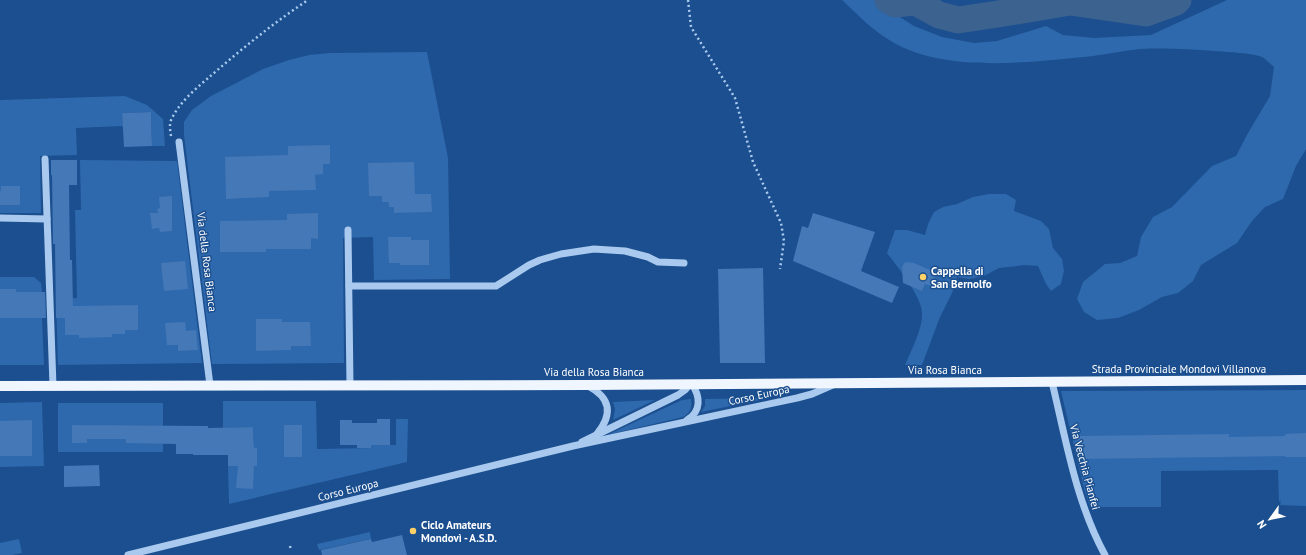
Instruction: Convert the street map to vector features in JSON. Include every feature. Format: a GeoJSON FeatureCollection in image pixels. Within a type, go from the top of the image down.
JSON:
{"type":"FeatureCollection","features":[{"type":"Feature","properties":{"kind":"main road","name":"Strada Provinciale Mondovì Villanova"},"geometry":{"type":"LineString","coordinates":[[1052,382],[1306,380]]}},
{"type":"Feature","properties":{"kind":"main road","name":"Via della Rosa Bianca"},"geometry":{"type":"LineString","coordinates":[[0,386],[586,385],[839,382]]}},
{"type":"Feature","properties":{"kind":"main road","name":"Via Rosa Bianca"},"geometry":{"type":"LineString","coordinates":[[839,382],[1052,382]]}},
{"type":"Feature","properties":{"kind":"street","name":"Via della Rosa Bianca"},"geometry":{"type":"LineString","coordinates":[[179,142],[210,385]]}},
{"type":"Feature","properties":{"kind":"street"},"geometry":{"type":"LineString","coordinates":[[45,159],[53,386]]}},
{"type":"Feature","properties":{"kind":"street"},"geometry":{"type":"LineString","coordinates":[[0,218],[47,219]]}},
{"type":"Feature","properties":{"kind":"street"},"geometry":{"type":"LineString","coordinates":[[348,230],[350,385]]}},
{"type":"Feature","properties":{"kind":"street"},"geometry":{"type":"LineString","coordinates":[[349,286],[496,286],[540,260],[561,254],[594,249],[626,251],[648,257],[658,262],[684,263]]}},
{"type":"Feature","properties":{"kind":"street","name":"Corso Europa"},"geometry":{"type":"LineString","coordinates":[[128,555],[573,446],[805,396],[826,389],[839,382]]}},
{"type":"Feature","properties":{"kind":"street","name":"Via Vecchia Pianfei"},"geometry":{"type":"LineString","coordinates":[[1052,382],[1081,500],[1105,555]]}},
{"type":"Feature","properties":{"kind":"street"},"geometry":{"type":"LineString","coordinates":[[682,423],[694,415],[698,404],[699,398],[697,391],[691,384]]}},
{"type":"Feature","properties":{"kind":"street","name":"Corso Europa"},"geometry":{"type":"LineString","coordinates":[[573,446],[678,395],[691,384]]}},
{"type":"Feature","properties":{"kind":"street"},"geometry":{"type":"LineString","coordinates":[[586,385],[600,392],[607,406],[608,415],[604,424],[596,435]]}},
{"type":"Feature","properties":{"kind":"path"},"geometry":{"type":"LineString","coordinates":[[172,142],[170,128],[172,118],[182,104],[199,86],[248,44],[308,0]]}},
{"type":"Feature","properties":{"kind":"path"},"geometry":{"type":"LineString","coordinates":[[688,0],[691,27],[735,98],[753,162],[781,224],[784,241],[780,269]]}},
{"type":"Feature","properties":{"kind":"shaded area"},"geometry":{"type":"Polygon","coordinates":[[[842,0],[878,0],[895,14],[914,26],[942,37],[974,43],[997,41],[1046,26],[1063,35],[1094,38],[1151,35],[1227,0],[1306,0],[1306,149],[1296,166],[1283,199],[1265,207],[1252,221],[1237,243],[1201,265],[1193,281],[1178,293],[1162,297],[1139,310],[1118,318],[1097,320],[1084,312],[1077,299],[1083,282],[1105,264],[1120,263],[1137,256],[1141,237],[1153,217],[1172,207],[1212,166],[1236,156],[1270,96],[1274,67],[1262,57],[1252,55],[1232,52],[1178,49],[1135,50],[1044,61],[992,63],[941,59],[918,53],[896,44],[868,24],[842,0]]]}},
{"type":"Feature","properties":{"kind":"shaded area"},"geometry":{"type":"Polygon","coordinates":[[[427,52],[448,158],[450,279],[374,280],[373,237],[343,238],[344,363],[212,364],[184,135],[184,122],[192,110],[211,96],[263,69],[309,55],[330,53],[427,52]]]}},
{"type":"Feature","properties":{"kind":"shaded area"},"geometry":{"type":"Polygon","coordinates":[[[125,96],[147,105],[163,119],[165,146],[152,146],[151,112],[122,113],[123,126],[76,128],[77,155],[40,156],[41,213],[0,213],[0,100],[125,96]]]}},
{"type":"Feature","properties":{"kind":"shaded area"},"geometry":{"type":"Polygon","coordinates":[[[80,160],[177,161],[202,363],[58,365],[56,299],[77,298],[75,210],[81,210],[80,160]]]}},
{"type":"Feature","properties":{"kind":"shaded area"},"geometry":{"type":"Polygon","coordinates":[[[989,194],[1006,194],[1016,200],[1014,211],[1041,221],[1049,229],[1053,248],[1062,259],[1064,271],[1061,284],[1051,291],[1046,284],[1038,266],[1026,265],[999,268],[984,276],[969,279],[957,277],[952,293],[940,317],[922,365],[905,365],[919,332],[922,313],[921,306],[914,290],[887,253],[895,230],[907,230],[925,235],[928,224],[934,212],[943,207],[957,204],[973,197],[989,194]]]}},
{"type":"Feature","properties":{"kind":"shaded area"},"geometry":{"type":"Polygon","coordinates":[[[0,277],[34,277],[41,283],[42,292],[16,292],[0,289],[0,277]]]}},
{"type":"Feature","properties":{"kind":"shaded area"},"geometry":{"type":"Polygon","coordinates":[[[0,318],[42,318],[44,365],[0,365],[0,318]]]}},
{"type":"Feature","properties":{"kind":"shaded area"},"geometry":{"type":"Polygon","coordinates":[[[1306,390],[1306,506],[1279,505],[1278,470],[1161,471],[1161,507],[1090,507],[1084,489],[1061,391],[1306,390]]]}},
{"type":"Feature","properties":{"kind":"shaded area"},"geometry":{"type":"Polygon","coordinates":[[[770,398],[701,412],[705,406],[705,399],[770,398]]]}},
{"type":"Feature","properties":{"kind":"shaded area"},"geometry":{"type":"Polygon","coordinates":[[[691,399],[690,410],[683,417],[607,435],[682,400],[691,399]]]}},
{"type":"Feature","properties":{"kind":"shaded area"},"geometry":{"type":"Polygon","coordinates":[[[655,400],[613,420],[615,409],[613,402],[655,400]]]}},
{"type":"Feature","properties":{"kind":"shaded area"},"geometry":{"type":"Polygon","coordinates":[[[223,401],[316,401],[317,449],[371,448],[371,445],[396,445],[396,419],[408,419],[407,462],[229,504],[228,466],[257,466],[257,448],[254,448],[253,427],[223,428],[223,401]]]}},
{"type":"Feature","properties":{"kind":"shaded area"},"geometry":{"type":"Polygon","coordinates":[[[42,402],[44,466],[0,467],[0,403],[42,402]]]}},
{"type":"Feature","properties":{"kind":"shaded area"},"geometry":{"type":"Polygon","coordinates":[[[58,403],[163,403],[163,452],[58,452],[58,403]]]}},
{"type":"Feature","properties":{"kind":"shaded area"},"geometry":{"type":"Polygon","coordinates":[[[370,532],[371,539],[319,550],[317,544],[370,532]]]}},
{"type":"Feature","properties":{"kind":"shaded area"},"geometry":{"type":"Polygon","coordinates":[[[19,539],[22,553],[0,555],[0,543],[19,539]]]}},
{"type":"Feature","properties":{"kind":"building"},"geometry":{"type":"Polygon","coordinates":[[[151,112],[152,146],[124,147],[122,113],[151,112]]]}},
{"type":"Feature","properties":{"kind":"building"},"geometry":{"type":"Polygon","coordinates":[[[330,145],[330,164],[323,164],[323,174],[315,175],[316,190],[269,191],[269,197],[226,199],[225,157],[288,155],[288,146],[330,145]]]}},
{"type":"Feature","properties":{"kind":"building"},"geometry":{"type":"Polygon","coordinates":[[[51,160],[77,160],[77,185],[69,185],[70,260],[72,260],[73,306],[138,305],[138,330],[125,330],[125,334],[112,334],[112,337],[79,338],[79,335],[65,335],[65,318],[56,318],[55,244],[53,244],[51,160]]]}},
{"type":"Feature","properties":{"kind":"building"},"geometry":{"type":"Polygon","coordinates":[[[414,162],[415,194],[431,194],[432,212],[394,213],[394,207],[389,207],[389,202],[382,202],[382,196],[369,196],[368,163],[414,162]]]}},
{"type":"Feature","properties":{"kind":"building"},"geometry":{"type":"Polygon","coordinates":[[[1,186],[20,186],[20,205],[0,205],[1,186]]]}},
{"type":"Feature","properties":{"kind":"building"},"geometry":{"type":"Polygon","coordinates":[[[172,196],[172,231],[160,232],[159,228],[152,229],[150,213],[158,213],[157,209],[160,208],[159,197],[172,196]]]}},
{"type":"Feature","properties":{"kind":"building"},"geometry":{"type":"Polygon","coordinates":[[[318,213],[318,239],[311,238],[311,249],[266,249],[266,252],[220,252],[220,221],[287,220],[287,214],[318,213]]]}},
{"type":"Feature","properties":{"kind":"building"},"geometry":{"type":"Polygon","coordinates":[[[813,213],[875,232],[861,271],[899,287],[892,303],[793,261],[802,226],[808,228],[813,213]]]}},
{"type":"Feature","properties":{"kind":"building"},"geometry":{"type":"Polygon","coordinates":[[[388,237],[411,237],[411,240],[429,240],[429,265],[400,265],[400,263],[389,263],[388,237]]]}},
{"type":"Feature","properties":{"kind":"building"},"geometry":{"type":"Polygon","coordinates":[[[185,261],[188,289],[164,291],[161,263],[185,261]]]}},
{"type":"Feature","properties":{"kind":"building","name":"Cappella di San Bernolfo"},"geometry":{"type":"Polygon","coordinates":[[[905,262],[914,263],[937,273],[931,286],[925,284],[922,291],[903,283],[902,267],[905,262]]]}},
{"type":"Feature","properties":{"kind":"building"},"geometry":{"type":"Polygon","coordinates":[[[763,268],[765,363],[720,363],[718,269],[763,268]]]}},
{"type":"Feature","properties":{"kind":"building"},"geometry":{"type":"Polygon","coordinates":[[[0,289],[16,289],[16,292],[45,292],[46,318],[0,318],[0,289]]]}},
{"type":"Feature","properties":{"kind":"building"},"geometry":{"type":"Polygon","coordinates":[[[256,319],[282,319],[282,322],[310,322],[311,346],[291,346],[291,350],[256,351],[256,319]]]}},
{"type":"Feature","properties":{"kind":"building"},"geometry":{"type":"Polygon","coordinates":[[[185,322],[186,331],[196,330],[198,350],[178,351],[178,345],[167,345],[165,323],[185,322]]]}},
{"type":"Feature","properties":{"kind":"building"},"geometry":{"type":"Polygon","coordinates":[[[377,419],[390,419],[390,445],[371,445],[371,448],[357,448],[357,445],[340,445],[340,420],[352,420],[352,423],[377,423],[377,419]]]}},
{"type":"Feature","properties":{"kind":"building"},"geometry":{"type":"Polygon","coordinates":[[[32,420],[32,456],[0,456],[0,421],[32,420]]]}},
{"type":"Feature","properties":{"kind":"building"},"geometry":{"type":"Polygon","coordinates":[[[72,425],[208,426],[208,428],[253,427],[254,448],[257,448],[257,466],[254,466],[253,489],[236,488],[238,466],[228,466],[228,455],[176,454],[176,444],[126,443],[126,439],[87,439],[87,443],[72,443],[72,425]]]}},
{"type":"Feature","properties":{"kind":"building"},"geometry":{"type":"Polygon","coordinates":[[[284,425],[302,425],[302,457],[284,457],[284,425]]]}},
{"type":"Feature","properties":{"kind":"building"},"geometry":{"type":"Polygon","coordinates":[[[1306,433],[1306,457],[1077,459],[1077,436],[1229,434],[1229,437],[1285,436],[1285,434],[1306,433]]]}},
{"type":"Feature","properties":{"kind":"building"},"geometry":{"type":"Polygon","coordinates":[[[99,465],[100,486],[64,487],[64,466],[99,465]]]}},
{"type":"Feature","properties":{"kind":"building"},"geometry":{"type":"Polygon","coordinates":[[[402,535],[407,555],[322,555],[321,550],[371,539],[372,542],[402,535]]]}},
{"type":"Feature","properties":{"kind":"waterway"},"geometry":{"type":"LineString","coordinates":[[888,0],[895,4],[915,2],[939,15],[958,20],[1070,2],[1146,13],[1178,0]]}},
{"type":"Feature","properties":{"kind":"place","name":"Cappella di San Bernolfo"},"geometry":{"type":"Point","coordinates":[923,277]}},
{"type":"Feature","properties":{"kind":"place","name":"Ciclo Amateurs Mondovì - A.S.D."},"geometry":{"type":"Point","coordinates":[413,531]}}]}
